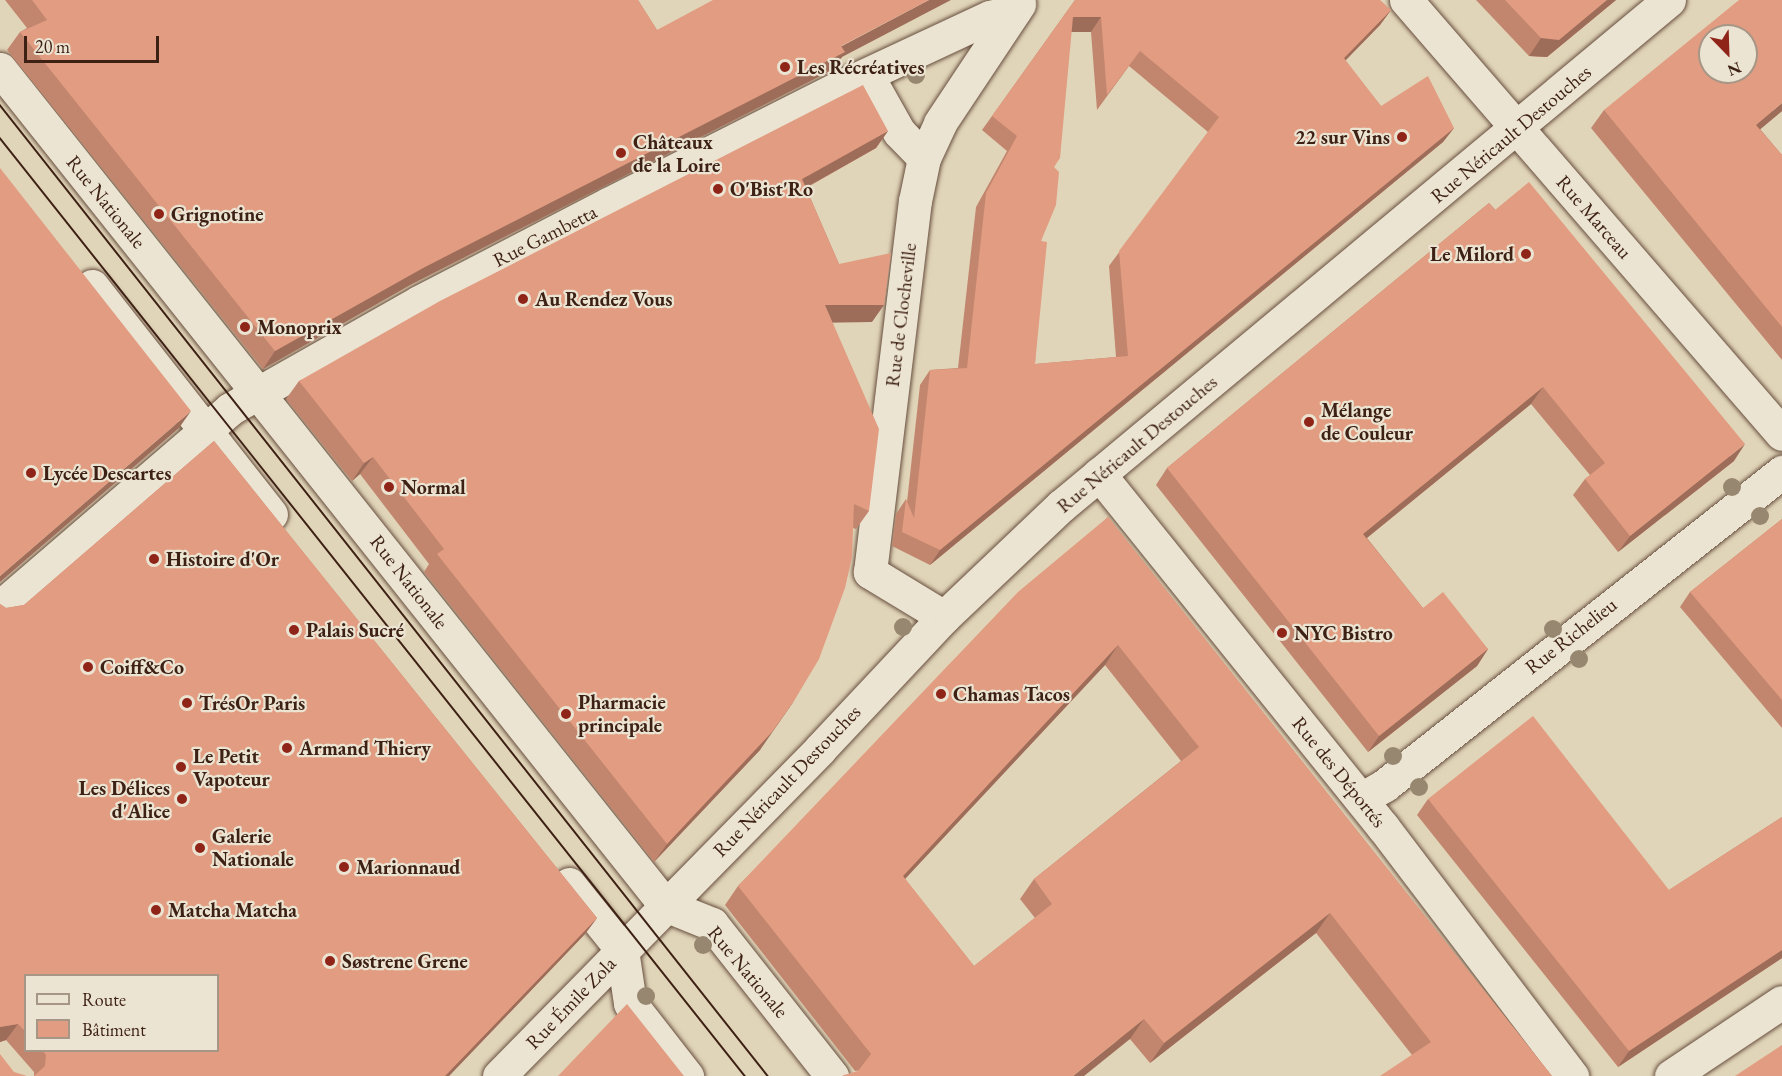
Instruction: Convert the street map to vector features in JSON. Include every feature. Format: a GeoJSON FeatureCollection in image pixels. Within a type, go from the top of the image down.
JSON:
{"type":"FeatureCollection","features":[{"type":"Feature","properties":{"kind":"street","name":"Rue Marceau"},"geometry":{"type":"LineString","coordinates":[[1406,0],[1519,127],[1782,434]]}},
{"type":"Feature","properties":{"kind":"street","name":"Rue Néricault Destouches"},"geometry":{"type":"LineString","coordinates":[[632,939],[820,749],[944,617],[1099,474],[1670,0]]}},
{"type":"Feature","properties":{"kind":"street","name":"Rue Gambetta"},"geometry":{"type":"LineString","coordinates":[[0,607],[218,419],[260,394],[419,302],[579,218],[867,75],[1018,5]]}},
{"type":"Feature","properties":{"kind":"street","name":"Rue de Clocheville"},"geometry":{"type":"LineString","coordinates":[[944,617],[870,572],[915,201],[924,158],[940,123],[1018,5]]}},
{"type":"Feature","properties":{"kind":"street","name":"Rue Nationale"},"geometry":{"type":"LineString","coordinates":[[0,69],[665,904],[712,924],[832,1076]]}},
{"type":"Feature","properties":{"kind":"street"},"geometry":{"type":"LineString","coordinates":[[867,75],[898,132],[924,158]]}},
{"type":"Feature","properties":{"kind":"street"},"geometry":{"type":"LineString","coordinates":[[74,262],[218,419],[292,542]]}},
{"type":"Feature","properties":{"kind":"street","name":"Rue Richelieu"},"geometry":{"type":"LineString","coordinates":[[1361,799],[1385,785],[1782,472]]}},
{"type":"Feature","properties":{"kind":"street","name":"Rue des Déportés"},"geometry":{"type":"LineString","coordinates":[[1099,474],[1361,799],[1572,1076]]}},
{"type":"Feature","properties":{"kind":"street"},"geometry":{"type":"LineString","coordinates":[[550,861],[632,939],[630,1003],[687,1076]]}},
{"type":"Feature","properties":{"kind":"street","name":"Rue Émile Zola"},"geometry":{"type":"LineString","coordinates":[[499,1076],[632,939]]}},
{"type":"Feature","properties":{"kind":"street"},"geometry":{"type":"LineString","coordinates":[[1671,1076],[1782,1002]]}},
{"type":"Feature","properties":{"kind":"building"},"geometry":{"type":"Polygon","coordinates":[[[32,0],[638,0],[657,30],[713,0],[929,0],[841,46],[845,52],[423,268],[275,351],[20,32],[47,20],[32,0]]]}},
{"type":"Feature","properties":{"kind":"building"},"geometry":{"type":"Polygon","coordinates":[[[1075,0],[1380,0],[1391,10],[1344,58],[1381,106],[1428,76],[1454,128],[940,550],[902,532],[906,499],[914,518],[930,370],[967,368],[986,193],[1017,136],[992,116],[1075,0]],[[1073,17],[1060,158],[1054,167],[1059,172],[1056,205],[1041,241],[1047,242],[1035,364],[1128,356],[1119,251],[1219,117],[1140,51],[1107,95],[1101,17],[1073,17]]]}},
{"type":"Feature","properties":{"kind":"building"},"geometry":{"type":"Polygon","coordinates":[[[1505,0],[1607,0],[1559,40],[1541,38],[1505,0]]]}},
{"type":"Feature","properties":{"kind":"building"},"geometry":{"type":"Polygon","coordinates":[[[1739,0],[1782,0],[1782,103],[1756,125],[1782,155],[1782,327],[1604,110],[1698,33],[1698,84],[1758,84],[1758,24],[1710,24],[1739,0]]]}},
{"type":"Feature","properties":{"kind":"building"},"geometry":{"type":"Polygon","coordinates":[[[863,85],[888,131],[802,179],[839,264],[891,253],[884,305],[825,305],[879,429],[869,511],[854,504],[852,557],[845,588],[819,659],[794,701],[772,732],[667,844],[437,554],[444,549],[373,457],[364,463],[299,381],[440,301],[863,85]]]}},
{"type":"Feature","properties":{"kind":"building"},"geometry":{"type":"Polygon","coordinates":[[[0,168],[191,411],[0,576],[0,168]]]}},
{"type":"Feature","properties":{"kind":"building"},"geometry":{"type":"Polygon","coordinates":[[[1529,182],[1745,444],[1630,536],[1585,479],[1605,463],[1543,387],[1363,534],[1423,608],[1443,592],[1488,649],[1379,736],[1167,468],[1489,203],[1495,210],[1529,182]]]}},
{"type":"Feature","properties":{"kind":"building"},"geometry":{"type":"Polygon","coordinates":[[[214,441],[597,918],[445,1076],[34,1076],[45,1066],[46,1055],[44,1052],[219,1052],[219,974],[24,974],[24,1030],[18,1024],[0,1027],[0,604],[6,608],[24,605],[214,441]]]}},
{"type":"Feature","properties":{"kind":"building"},"geometry":{"type":"Polygon","coordinates":[[[1108,517],[1552,1076],[1380,1076],[1431,1042],[1330,913],[1164,1043],[1144,1019],[1073,1076],[842,1076],[858,1071],[871,1054],[738,886],[1018,592],[1108,517]],[[1118,645],[903,876],[974,966],[1052,904],[1034,879],[1199,747],[1118,645]]]}},
{"type":"Feature","properties":{"kind":"building"},"geometry":{"type":"Polygon","coordinates":[[[1782,519],[1782,700],[1690,592],[1782,519]]]}},
{"type":"Feature","properties":{"kind":"building"},"geometry":{"type":"Polygon","coordinates":[[[1533,716],[1669,890],[1782,817],[1782,950],[1629,1051],[1428,799],[1533,716]]]}},
{"type":"Feature","properties":{"kind":"building"},"geometry":{"type":"Polygon","coordinates":[[[627,1004],[684,1076],[558,1076],[627,1004]]]}},
{"type":"Feature","properties":{"kind":"building"},"geometry":{"type":"Polygon","coordinates":[[[1782,1045],[1782,1076],[1735,1076],[1782,1045]]]}},
{"type":"Feature","properties":{"kind":"building"},"geometry":{"type":"Polygon","coordinates":[[[0,1054],[14,1072],[27,1076],[0,1076],[0,1054]]]}},
{"type":"Feature","properties":{"kind":"tram line"},"geometry":{"type":"LineString","coordinates":[[0,105],[768,1076]]}},
{"type":"Feature","properties":{"kind":"tram line"},"geometry":{"type":"LineString","coordinates":[[0,138],[745,1076]]}},
{"type":"Feature","properties":{"kind":"place","name":"Les Récréatives"},"geometry":{"type":"Point","coordinates":[785,67]}},
{"type":"Feature","properties":{"kind":"place","name":"22 sur Vins"},"geometry":{"type":"Point","coordinates":[1402,137]}},
{"type":"Feature","properties":{"kind":"place","name":"Châteaux de la Loire"},"geometry":{"type":"Point","coordinates":[621,153]}},
{"type":"Feature","properties":{"kind":"place","name":"O'Bist'Ro"},"geometry":{"type":"Point","coordinates":[718,189]}},
{"type":"Feature","properties":{"kind":"place","name":"Grignotine"},"geometry":{"type":"Point","coordinates":[159,214]}},
{"type":"Feature","properties":{"kind":"place","name":"Le Milord"},"geometry":{"type":"Point","coordinates":[1526,254]}},
{"type":"Feature","properties":{"kind":"place","name":"Au Rendez Vous"},"geometry":{"type":"Point","coordinates":[523,299]}},
{"type":"Feature","properties":{"kind":"place","name":"Monoprix"},"geometry":{"type":"Point","coordinates":[245,327]}},
{"type":"Feature","properties":{"kind":"place","name":"Mélange de Couleur"},"geometry":{"type":"Point","coordinates":[1309,422]}},
{"type":"Feature","properties":{"kind":"place","name":"Lycée Descartes"},"geometry":{"type":"Point","coordinates":[31,473]}},
{"type":"Feature","properties":{"kind":"place","name":"Normal"},"geometry":{"type":"Point","coordinates":[389,487]}},
{"type":"Feature","properties":{"kind":"place","name":"Histoire d'Or"},"geometry":{"type":"Point","coordinates":[154,559]}},
{"type":"Feature","properties":{"kind":"place","name":"Palais Sucré"},"geometry":{"type":"Point","coordinates":[294,630]}},
{"type":"Feature","properties":{"kind":"place","name":"NYC Bistro"},"geometry":{"type":"Point","coordinates":[1282,633]}},
{"type":"Feature","properties":{"kind":"place","name":"Coiff&Co"},"geometry":{"type":"Point","coordinates":[88,667]}},
{"type":"Feature","properties":{"kind":"place","name":"Chamas Tacos"},"geometry":{"type":"Point","coordinates":[941,694]}},
{"type":"Feature","properties":{"kind":"place","name":"TrésOr Paris"},"geometry":{"type":"Point","coordinates":[187,703]}},
{"type":"Feature","properties":{"kind":"place","name":"Pharmacie principale"},"geometry":{"type":"Point","coordinates":[566,714]}},
{"type":"Feature","properties":{"kind":"place","name":"Armand Thiery"},"geometry":{"type":"Point","coordinates":[287,748]}},
{"type":"Feature","properties":{"kind":"place","name":"Le Petit Vapoteur"},"geometry":{"type":"Point","coordinates":[181,767]}},
{"type":"Feature","properties":{"kind":"place","name":"Les Délices d'Alice"},"geometry":{"type":"Point","coordinates":[182,799]}},
{"type":"Feature","properties":{"kind":"place","name":"Galerie Nationale"},"geometry":{"type":"Point","coordinates":[200,848]}},
{"type":"Feature","properties":{"kind":"place","name":"Marionnaud"},"geometry":{"type":"Point","coordinates":[344,867]}},
{"type":"Feature","properties":{"kind":"place","name":"Matcha Matcha"},"geometry":{"type":"Point","coordinates":[156,910]}},
{"type":"Feature","properties":{"kind":"place","name":"Søstrene Grene"},"geometry":{"type":"Point","coordinates":[330,961]}}]}
